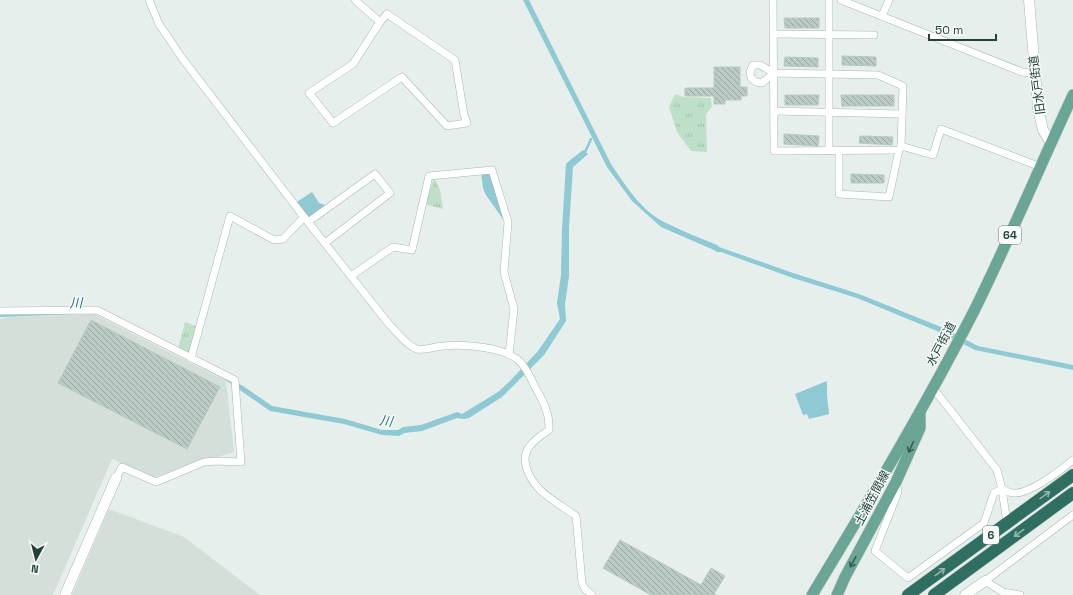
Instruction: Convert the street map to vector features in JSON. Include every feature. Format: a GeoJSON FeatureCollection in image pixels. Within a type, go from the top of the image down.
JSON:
{"type":"FeatureCollection","features":[{"type":"Feature","properties":{"kind":"highway","name":"6"},"geometry":{"type":"LineString","coordinates":[[908,595],[1073,475]]}},
{"type":"Feature","properties":{"kind":"highway","name":"6"},"geometry":{"type":"LineString","coordinates":[[934,595],[1073,493]]}},
{"type":"Feature","properties":{"kind":"main road","name":"水戸街道"},"geometry":{"type":"LineString","coordinates":[[812,595],[870,499],[933,388],[975,308],[1051,143],[1070,110],[1073,95]]}},
{"type":"Feature","properties":{"kind":"main road","name":"土浦笠間線"},"geometry":{"type":"LineString","coordinates":[[837,595],[845,577],[896,482],[920,428],[920,409]]}},
{"type":"Feature","properties":{"kind":"street"},"geometry":{"type":"LineString","coordinates":[[149,0],[159,24],[182,58],[306,220],[388,323],[411,347],[423,349],[438,346],[457,345],[492,349],[518,360],[529,375],[547,409],[550,419],[549,430],[531,444],[527,451],[525,460],[527,469],[533,483],[541,491],[576,516],[582,583],[585,589],[592,595]]}},
{"type":"Feature","properties":{"kind":"street"},"geometry":{"type":"LineString","coordinates":[[355,0],[380,22]]}},
{"type":"Feature","properties":{"kind":"street"},"geometry":{"type":"LineString","coordinates":[[773,0],[774,151],[829,151],[900,148],[933,155],[941,129],[1041,167]]}},
{"type":"Feature","properties":{"kind":"street"},"geometry":{"type":"LineString","coordinates":[[829,0],[829,151]]}},
{"type":"Feature","properties":{"kind":"street"},"geometry":{"type":"LineString","coordinates":[[841,0],[1022,72],[1035,74]]}},
{"type":"Feature","properties":{"kind":"street"},"geometry":{"type":"LineString","coordinates":[[882,16],[889,0]]}},
{"type":"Feature","properties":{"kind":"street","name":"旧水戸街道"},"geometry":{"type":"LineString","coordinates":[[1029,0],[1038,108],[1043,130],[1051,143]]}},
{"type":"Feature","properties":{"kind":"street"},"geometry":{"type":"LineString","coordinates":[[387,14],[454,60],[464,115],[467,123],[447,126],[402,77],[333,123],[309,93],[353,64],[380,22],[387,14]]}},
{"type":"Feature","properties":{"kind":"street"},"geometry":{"type":"LineString","coordinates":[[774,34],[874,35]]}},
{"type":"Feature","properties":{"kind":"street"},"geometry":{"type":"LineString","coordinates":[[774,73],[878,75],[903,86],[900,148],[889,197],[839,194],[839,150]]}},
{"type":"Feature","properties":{"kind":"street"},"geometry":{"type":"LineString","coordinates":[[774,111],[902,114]]}},
{"type":"Feature","properties":{"kind":"street"},"geometry":{"type":"LineString","coordinates":[[351,276],[393,246],[412,250],[429,176],[492,170],[508,222],[504,272],[514,309],[508,355]]}},
{"type":"Feature","properties":{"kind":"street"},"geometry":{"type":"LineString","coordinates":[[191,358],[230,216],[274,240],[283,239],[306,220],[375,174],[390,193],[325,243]]}},
{"type":"Feature","properties":{"kind":"street"},"geometry":{"type":"LineString","coordinates":[[0,311],[97,310],[235,380],[241,462],[204,462],[156,482],[122,467],[66,595]]}},
{"type":"Feature","properties":{"kind":"street"},"geometry":{"type":"LineString","coordinates":[[933,388],[997,470],[1008,523]]}},
{"type":"Feature","properties":{"kind":"street"},"geometry":{"type":"LineString","coordinates":[[1002,489],[1013,493],[1023,492],[1054,475],[1073,460]]}},
{"type":"Feature","properties":{"kind":"street"},"geometry":{"type":"LineString","coordinates":[[896,482],[898,492],[875,551],[908,578],[984,523],[994,494],[1002,489]]}},
{"type":"Feature","properties":{"kind":"street"},"geometry":{"type":"LineString","coordinates":[[965,595],[1073,515]]}},
{"type":"Feature","properties":{"kind":"street"},"geometry":{"type":"LineString","coordinates":[[985,581],[1003,592],[1020,595]]}},
{"type":"Feature","properties":{"kind":"shaded area"},"geometry":{"type":"Polygon","coordinates":[[[94,314],[226,381],[234,452],[154,477],[112,459],[53,595],[0,595],[0,319],[9,317],[94,314]]]}},
{"type":"Feature","properties":{"kind":"shaded area"},"geometry":{"type":"Polygon","coordinates":[[[109,509],[184,537],[260,595],[72,595],[109,509]]]}},
{"type":"Feature","properties":{"kind":"green space"},"geometry":{"type":"Polygon","coordinates":[[[675,94],[683,97],[711,98],[712,107],[706,114],[707,152],[691,151],[677,132],[669,107],[675,94]]]}},
{"type":"Feature","properties":{"kind":"green space"},"geometry":{"type":"Polygon","coordinates":[[[434,178],[440,190],[443,209],[425,204],[434,178]]]}},
{"type":"Feature","properties":{"kind":"green space"},"geometry":{"type":"Polygon","coordinates":[[[185,322],[198,327],[190,356],[178,349],[185,322]]]}},
{"type":"Feature","properties":{"kind":"water"},"geometry":{"type":"Polygon","coordinates":[[[523,0],[529,0],[611,164],[635,197],[657,218],[719,247],[859,294],[941,327],[978,346],[1073,365],[1073,370],[975,350],[937,331],[857,298],[793,278],[721,252],[717,252],[661,227],[632,201],[607,167],[523,0]]]}},
{"type":"Feature","properties":{"kind":"water","name":"川"},"geometry":{"type":"Polygon","coordinates":[[[583,150],[588,154],[573,167],[569,227],[569,276],[565,304],[566,321],[544,355],[502,397],[469,418],[457,418],[422,431],[404,433],[399,436],[382,435],[344,424],[270,411],[224,379],[98,313],[0,317],[0,313],[98,311],[243,386],[272,406],[345,419],[382,430],[398,430],[403,427],[421,425],[457,412],[462,414],[498,392],[510,381],[538,351],[560,319],[557,303],[561,275],[566,164],[583,150]]]}},
{"type":"Feature","properties":{"kind":"water"},"geometry":{"type":"Polygon","coordinates":[[[481,172],[491,172],[505,222],[486,195],[483,188],[481,172]]]}},
{"type":"Feature","properties":{"kind":"water"},"geometry":{"type":"Polygon","coordinates":[[[312,192],[319,203],[328,206],[308,220],[295,203],[312,192]]]}},
{"type":"Feature","properties":{"kind":"water"},"geometry":{"type":"Polygon","coordinates":[[[827,381],[829,414],[809,419],[807,414],[803,415],[795,394],[827,381]]]}},
{"type":"Feature","properties":{"kind":"building"},"geometry":{"type":"Polygon","coordinates":[[[784,18],[819,18],[819,28],[785,28],[784,18]]]}},
{"type":"Feature","properties":{"kind":"building"},"geometry":{"type":"Polygon","coordinates":[[[842,56],[876,57],[876,66],[842,65],[842,56]]]}},
{"type":"Feature","properties":{"kind":"building"},"geometry":{"type":"Polygon","coordinates":[[[785,57],[818,58],[818,67],[784,66],[785,57]]]}},
{"type":"Feature","properties":{"kind":"building"},"geometry":{"type":"Polygon","coordinates":[[[714,67],[740,67],[740,87],[747,87],[747,96],[741,96],[741,100],[725,100],[725,104],[714,104],[714,96],[685,96],[685,88],[714,88],[714,67]]]}},
{"type":"Feature","properties":{"kind":"building"},"geometry":{"type":"Polygon","coordinates":[[[785,95],[819,95],[818,105],[785,105],[785,95]]]}},
{"type":"Feature","properties":{"kind":"building"},"geometry":{"type":"Polygon","coordinates":[[[841,95],[894,95],[894,106],[842,106],[841,95]]]}},
{"type":"Feature","properties":{"kind":"building"},"geometry":{"type":"Polygon","coordinates":[[[784,134],[819,136],[818,146],[784,144],[784,134]]]}},
{"type":"Feature","properties":{"kind":"building"},"geometry":{"type":"Polygon","coordinates":[[[860,136],[893,137],[892,145],[859,143],[860,136]]]}},
{"type":"Feature","properties":{"kind":"building"},"geometry":{"type":"Polygon","coordinates":[[[851,174],[884,175],[884,183],[851,183],[851,174]]]}},
{"type":"Feature","properties":{"kind":"building"},"geometry":{"type":"Polygon","coordinates":[[[91,320],[220,387],[187,449],[58,383],[91,320]]]}},
{"type":"Feature","properties":{"kind":"building"},"geometry":{"type":"Polygon","coordinates":[[[620,540],[701,585],[711,568],[725,576],[714,594],[716,595],[651,595],[603,568],[620,540]]]}},
{"type":"Feature","properties":{"kind":"waterway","name":"川"},"geometry":{"type":"LineString","coordinates":[[583,154],[591,139]]}}]}
